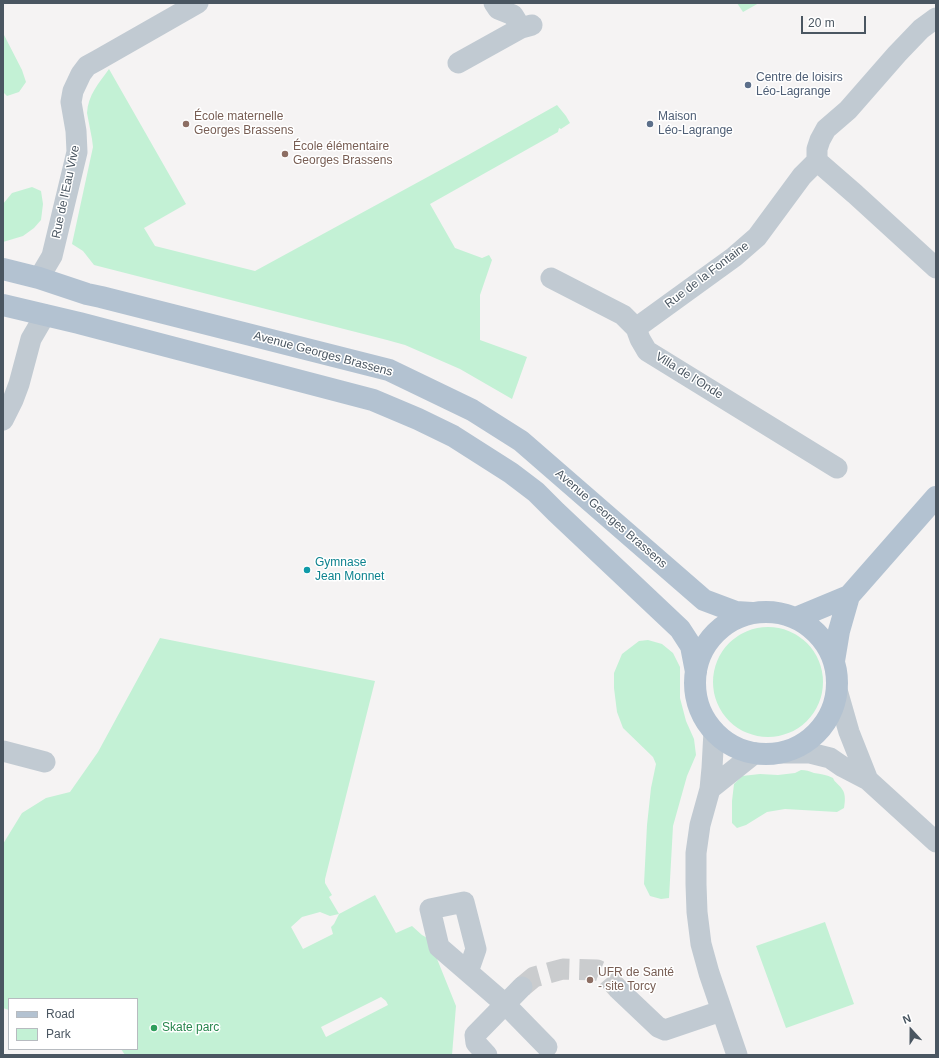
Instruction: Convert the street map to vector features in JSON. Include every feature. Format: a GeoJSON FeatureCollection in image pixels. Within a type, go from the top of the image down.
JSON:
{"type":"FeatureCollection","features":[{"type":"Feature","properties":{"kind":"main road","name":"Avenue Georges Brassens"},"geometry":{"type":"LineString","coordinates":[[3,269],[87,294],[389,370],[465,407],[521,441],[704,600],[736,612],[752,613]]}},
{"type":"Feature","properties":{"kind":"main road"},"geometry":{"type":"LineString","coordinates":[[12,307],[30,287],[46,281],[51,301],[45,315]]}},
{"type":"Feature","properties":{"kind":"main road"},"geometry":{"type":"LineString","coordinates":[[12,307],[373,400],[453,436],[512,473],[536,492],[680,629],[691,646],[696,672],[696,693],[702,714],[714,731],[733,746],[756,753],[768,754],[802,745],[819,731],[832,712],[837,690],[837,668],[828,647],[814,630],[796,618],[774,612],[752,613],[731,621],[714,634],[702,652],[696,672]]}},
{"type":"Feature","properties":{"kind":"main road"},"geometry":{"type":"LineString","coordinates":[[796,618],[849,596],[935,502]]}},
{"type":"Feature","properties":{"kind":"main road"},"geometry":{"type":"LineString","coordinates":[[834,661],[839,631],[849,596]]}},
{"type":"Feature","properties":{"kind":"street","name":"Rue de l'Eau Vive"},"geometry":{"type":"LineString","coordinates":[[46,281],[77,152],[76,131],[71,102],[73,91],[81,74],[87,66],[198,3]]}},
{"type":"Feature","properties":{"kind":"street"},"geometry":{"type":"LineString","coordinates":[[458,63],[527,27],[513,15],[498,9],[494,3]]}},
{"type":"Feature","properties":{"kind":"street"},"geometry":{"type":"LineString","coordinates":[[933,15],[848,110],[826,129],[817,150],[817,161],[936,268]]}},
{"type":"Feature","properties":{"kind":"street","name":"Rue de la Fontaine"},"geometry":{"type":"LineString","coordinates":[[636,328],[734,257],[757,237],[802,176],[817,161]]}},
{"type":"Feature","properties":{"kind":"street","name":"Villa de l'Onde"},"geometry":{"type":"LineString","coordinates":[[551,278],[623,315],[636,328],[647,351],[837,468]]}},
{"type":"Feature","properties":{"kind":"street"},"geometry":{"type":"LineString","coordinates":[[12,307],[23,323],[31,339]]}},
{"type":"Feature","properties":{"kind":"street"},"geometry":{"type":"LineString","coordinates":[[3,420],[19,384],[31,339],[45,315]]}},
{"type":"Feature","properties":{"kind":"street"},"geometry":{"type":"LineString","coordinates":[[837,690],[850,732],[868,780]]}},
{"type":"Feature","properties":{"kind":"street"},"geometry":{"type":"LineString","coordinates":[[714,731],[710,789],[700,825],[696,853],[697,912],[702,944],[709,972],[737,1055]]}},
{"type":"Feature","properties":{"kind":"street"},"geometry":{"type":"LineString","coordinates":[[3,751],[45,762]]}},
{"type":"Feature","properties":{"kind":"street"},"geometry":{"type":"LineString","coordinates":[[780,752],[810,753],[830,758],[843,767],[868,780],[936,842]]}},
{"type":"Feature","properties":{"kind":"street"},"geometry":{"type":"LineString","coordinates":[[710,789],[756,753]]}},
{"type":"Feature","properties":{"kind":"street"},"geometry":{"type":"LineString","coordinates":[[468,972],[505,1004],[548,1052]]}},
{"type":"Feature","properties":{"kind":"street"},"geometry":{"type":"LineString","coordinates":[[487,1055],[476,1043],[475,1035],[522,987]]}},
{"type":"Feature","properties":{"kind":"street"},"geometry":{"type":"LineString","coordinates":[[619,990],[658,1027],[665,1030],[721,1010]]}},
{"type":"Feature","properties":{"kind":"green space"},"geometry":{"type":"Polygon","coordinates":[[[737,3],[759,3],[743,12],[737,3]]]}},
{"type":"Feature","properties":{"kind":"green space"},"geometry":{"type":"Polygon","coordinates":[[[3,33],[22,70],[26,82],[19,92],[7,96],[3,92],[3,33]]]}},
{"type":"Feature","properties":{"kind":"green space"},"geometry":{"type":"Polygon","coordinates":[[[109,69],[186,204],[144,228],[155,246],[255,271],[557,105],[570,123],[561,129],[559,128],[558,132],[430,204],[455,248],[482,258],[489,255],[492,260],[480,295],[480,340],[527,357],[512,399],[460,369],[405,345],[94,265],[83,251],[72,244],[93,147],[87,113],[89,100],[109,69]]]}},
{"type":"Feature","properties":{"kind":"green space"},"geometry":{"type":"Polygon","coordinates":[[[32,187],[41,191],[43,204],[41,220],[34,228],[23,236],[3,242],[3,204],[12,193],[32,187]]]}},
{"type":"Feature","properties":{"kind":"green space"},"geometry":{"type":"Polygon","coordinates":[[[768,627],[789,631],[799,636],[807,643],[814,651],[819,661],[823,682],[819,703],[814,713],[807,721],[799,728],[789,733],[768,737],[747,733],[737,728],[729,721],[722,713],[717,703],[713,682],[717,661],[722,651],[729,643],[737,636],[747,631],[768,627]]]}},
{"type":"Feature","properties":{"kind":"green space"},"geometry":{"type":"Polygon","coordinates":[[[160,638],[375,681],[325,883],[332,895],[329,897],[339,914],[375,895],[396,933],[412,926],[429,939],[456,1006],[452,1055],[125,1055],[122,1050],[138,1050],[138,998],[8,998],[8,1010],[3,1008],[3,844],[22,813],[46,798],[70,792],[98,752],[160,638]],[[320,912],[302,917],[291,927],[303,949],[333,934],[331,927],[339,914],[330,916],[320,912]],[[381,997],[321,1027],[326,1037],[388,1005],[381,997]]]}},
{"type":"Feature","properties":{"kind":"green space"},"geometry":{"type":"Polygon","coordinates":[[[648,640],[662,644],[673,653],[680,667],[680,698],[686,721],[694,739],[696,755],[687,776],[673,826],[669,898],[661,899],[650,896],[644,884],[647,825],[651,788],[656,764],[653,757],[623,728],[617,712],[614,688],[614,673],[622,654],[639,641],[648,640]]]}},
{"type":"Feature","properties":{"kind":"green space"},"geometry":{"type":"Polygon","coordinates":[[[801,770],[806,770],[833,778],[844,793],[844,808],[837,812],[785,809],[767,812],[746,825],[737,828],[732,823],[734,784],[742,776],[760,774],[778,775],[795,773],[801,770]]]}},
{"type":"Feature","properties":{"kind":"green space"},"geometry":{"type":"Polygon","coordinates":[[[825,922],[854,1004],[786,1028],[756,946],[825,922]]]}},
{"type":"Feature","properties":{"kind":"tunnel"},"geometry":{"type":"LineString","coordinates":[[522,987],[534,977],[563,969],[597,970],[604,973],[619,990]]}},
{"type":"Feature","properties":{"kind":"place","name":"Centre de loisirs Léo-Lagrange"},"geometry":{"type":"Point","coordinates":[748,85]}},
{"type":"Feature","properties":{"kind":"place","name":"École maternelle Georges Brassens"},"geometry":{"type":"Point","coordinates":[186,124]}},
{"type":"Feature","properties":{"kind":"place","name":"Maison Léo-Lagrange"},"geometry":{"type":"Point","coordinates":[650,124]}},
{"type":"Feature","properties":{"kind":"place","name":"École élémentaire Georges Brassens"},"geometry":{"type":"Point","coordinates":[285,154]}},
{"type":"Feature","properties":{"kind":"place","name":"Gymnase Jean Monnet"},"geometry":{"type":"Point","coordinates":[307,570]}},
{"type":"Feature","properties":{"kind":"place","name":"UFR de Santé - site Torcy"},"geometry":{"type":"Point","coordinates":[590,980]}},
{"type":"Feature","properties":{"kind":"place","name":"Skate parc"},"geometry":{"type":"Point","coordinates":[154,1028]}}]}
